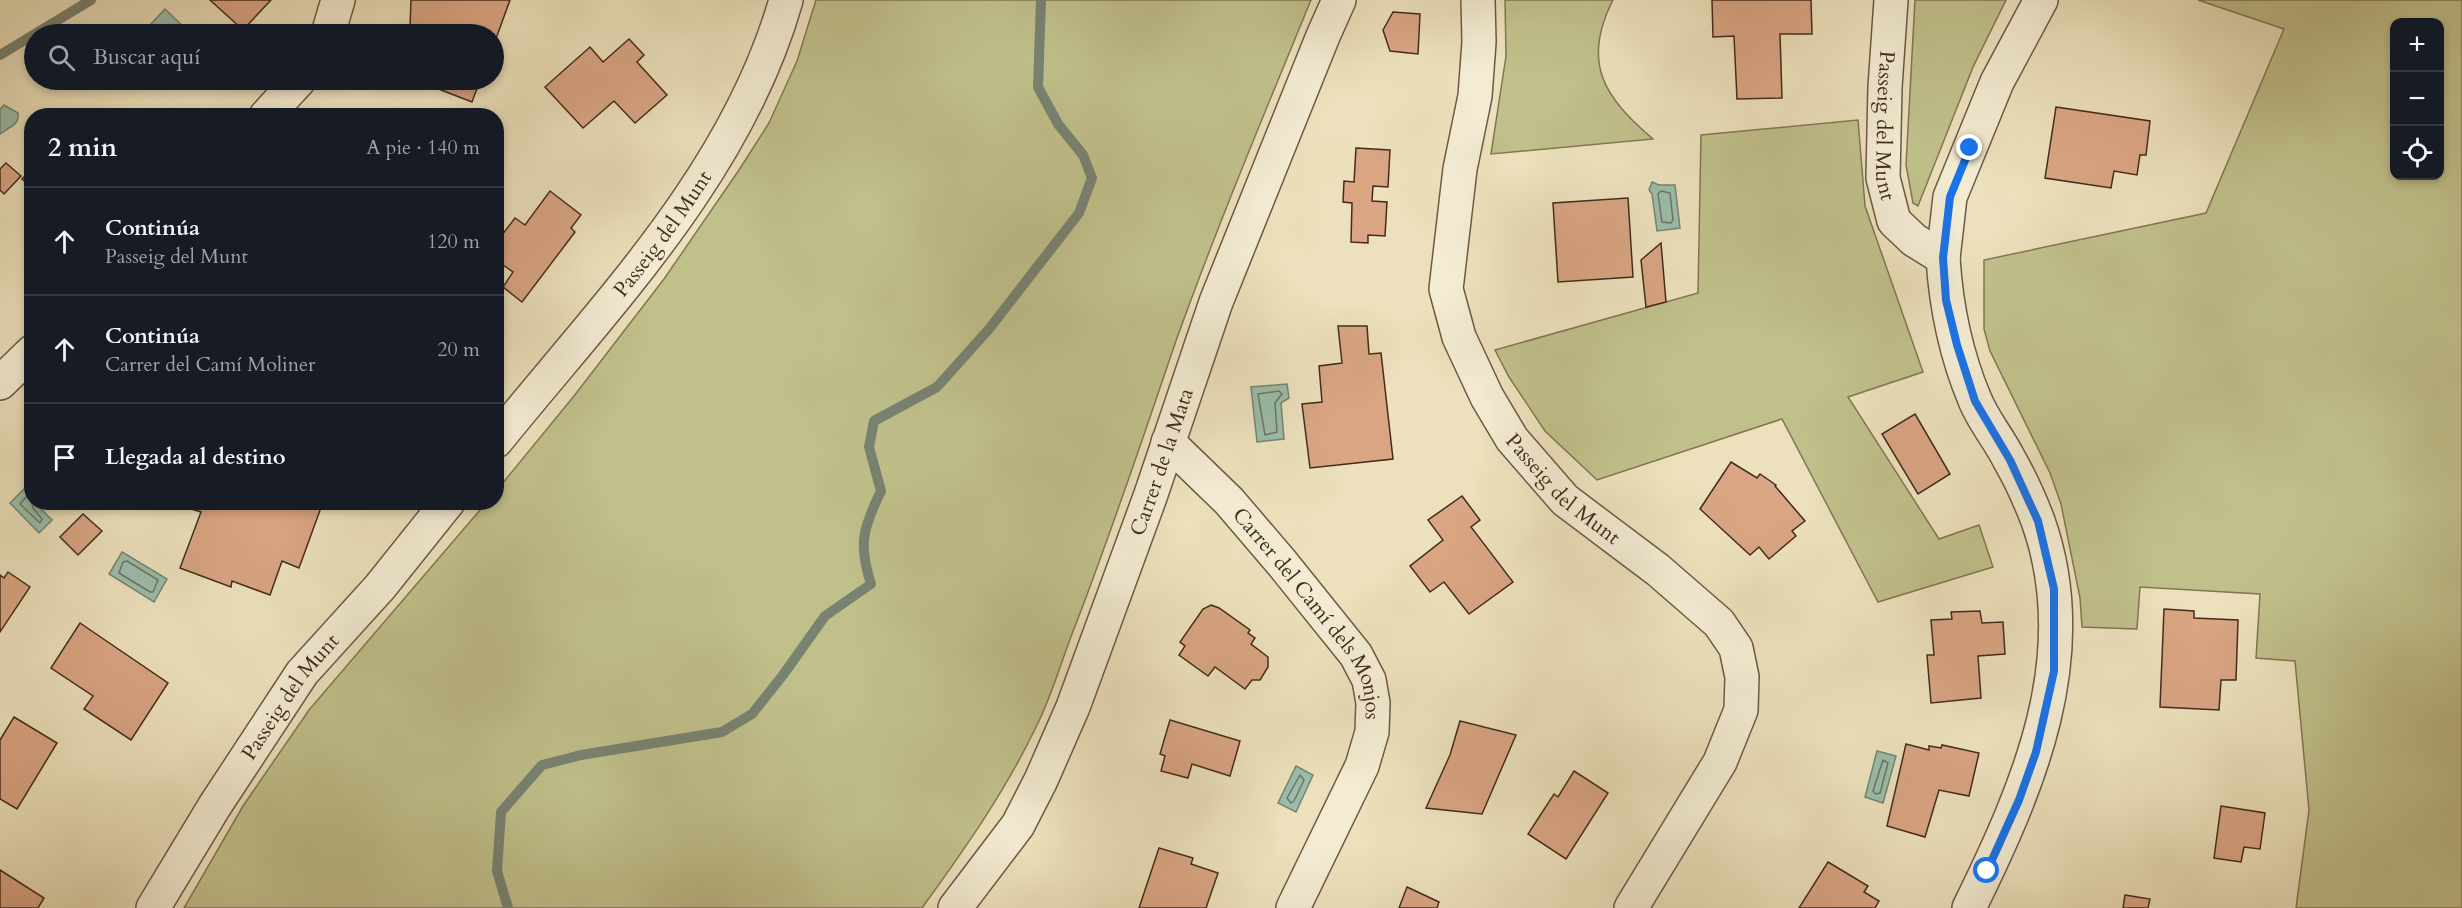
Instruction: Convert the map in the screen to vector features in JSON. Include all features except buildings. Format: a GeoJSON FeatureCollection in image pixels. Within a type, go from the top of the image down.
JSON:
{"type":"FeatureCollection","features":[{"type":"Feature","properties":{"kind":"street"},"geometry":{"type":"LineString","coordinates":[[331,24],[338,0]]}},
{"type":"Feature","properties":{"kind":"street","name":"Passeig del Munt"},"geometry":{"type":"LineString","coordinates":[[504,431],[641,268],[694,189],[741,111],[779,24],[786,0]]}},
{"type":"Feature","properties":{"kind":"street","name":"Carrer de la Mata"},"geometry":{"type":"LineString","coordinates":[[955,908],[1018,825],[1041,780],[1073,707],[1216,302],[1323,36],[1340,0]]}},
{"type":"Feature","properties":{"kind":"street","name":"Passeig del Munt"},"geometry":{"type":"LineString","coordinates":[[1478,0],[1479,42],[1475,96],[1460,169],[1446,289],[1459,337],[1487,396],[1512,440],[1564,500],[1658,570],[1719,623],[1736,648],[1742,677],[1741,710],[1720,762],[1631,908]]}},
{"type":"Feature","properties":{"kind":"street","name":"Passeig del Munt"},"geometry":{"type":"LineString","coordinates":[[1891,0],[1885,87],[1883,178],[1894,221],[1914,240],[1943,258]]}},
{"type":"Feature","properties":{"kind":"street"},"geometry":{"type":"LineString","coordinates":[[1969,908],[2019,800],[2036,752],[2054,671],[2054,589],[2038,521],[2010,460],[1975,401],[1957,345],[1946,300],[1943,258],[1950,197],[1997,81],[2041,0]]}},
{"type":"Feature","properties":{"kind":"street"},"geometry":{"type":"LineString","coordinates":[[273,108],[290,90]]}},
{"type":"Feature","properties":{"kind":"street"},"geometry":{"type":"LineString","coordinates":[[0,383],[24,360]]}},
{"type":"Feature","properties":{"kind":"street","name":"Carrer del Camí dels Monjos"},"geometry":{"type":"LineString","coordinates":[[1168,442],[1229,501],[1312,598],[1356,655],[1369,680],[1372,732],[1362,766],[1293,908]]}},
{"type":"Feature","properties":{"kind":"street","name":"Passeig del Munt"},"geometry":{"type":"LineString","coordinates":[[153,908],[214,807],[302,673],[380,587],[442,510]]}},
{"type":"Feature","properties":{"kind":"shaded area"},"geometry":{"type":"Polygon","coordinates":[[[816,0],[1311,0],[1193,295],[1113,524],[1046,705],[1011,775],[922,908],[184,908],[243,806],[309,710],[480,510],[504,510],[504,481],[574,396],[664,279],[769,123],[797,61],[816,0]]]}},
{"type":"Feature","properties":{"kind":"shaded area"},"geometry":{"type":"Polygon","coordinates":[[[1505,0],[1613,0],[1599,42],[1599,61],[1603,77],[1610,93],[1622,108],[1653,139],[1491,154],[1506,56],[1505,0]]]}},
{"type":"Feature","properties":{"kind":"shaded area"},"geometry":{"type":"Polygon","coordinates":[[[1915,0],[2006,0],[1973,67],[1918,206],[1913,203],[1906,165],[1915,0]]]}},
{"type":"Feature","properties":{"kind":"shaded area"},"geometry":{"type":"Polygon","coordinates":[[[2198,0],[2462,0],[2462,908],[2296,908],[2309,810],[2295,661],[2256,658],[2260,594],[2140,587],[2137,629],[2082,627],[2080,598],[2061,504],[2050,473],[1990,351],[1984,329],[1984,260],[2206,213],[2284,29],[2198,0]]]}},
{"type":"Feature","properties":{"kind":"shaded area"},"geometry":{"type":"Polygon","coordinates":[[[1858,120],[1865,206],[1923,372],[1848,397],[1939,539],[1979,525],[1993,567],[1878,602],[1782,419],[1597,480],[1545,431],[1509,377],[1495,350],[1698,293],[1701,135],[1858,120]]]}},
{"type":"Feature","properties":{"kind":"water"},"geometry":{"type":"Polygon","coordinates":[[[165,9],[181,24],[151,24],[165,9]]]}},
{"type":"Feature","properties":{"kind":"water"},"geometry":{"type":"Polygon","coordinates":[[[4,105],[18,113],[18,117],[13,125],[0,134],[0,109],[4,105]]]}},
{"type":"Feature","properties":{"kind":"water"},"geometry":{"type":"Polygon","coordinates":[[[1652,182],[1659,185],[1675,185],[1680,228],[1657,231],[1652,194],[1649,190],[1652,182]]]}},
{"type":"Feature","properties":{"kind":"water"},"geometry":{"type":"Polygon","coordinates":[[[1287,384],[1289,398],[1281,403],[1284,439],[1257,442],[1251,387],[1287,384]]]}},
{"type":"Feature","properties":{"kind":"water"},"geometry":{"type":"Polygon","coordinates":[[[24,489],[24,510],[42,510],[52,520],[39,533],[10,503],[24,489]]]}},
{"type":"Feature","properties":{"kind":"water"},"geometry":{"type":"Polygon","coordinates":[[[122,552],[167,579],[154,602],[109,574],[122,552]]]}},
{"type":"Feature","properties":{"kind":"water"},"geometry":{"type":"Polygon","coordinates":[[[1877,751],[1896,756],[1883,803],[1865,797],[1877,751]]]}},
{"type":"Feature","properties":{"kind":"water"},"geometry":{"type":"Polygon","coordinates":[[[1296,766],[1313,775],[1296,812],[1278,803],[1296,766]]]}},
{"type":"Feature","properties":{"kind":"waterway"},"geometry":{"type":"LineString","coordinates":[[51,24],[91,0]]}},
{"type":"Feature","properties":{"kind":"waterway"},"geometry":{"type":"LineString","coordinates":[[508,908],[497,871],[501,812],[542,765],[581,755],[722,732],[752,714],[825,616],[871,584],[865,558],[864,536],[881,491],[869,447],[874,421],[937,387],[989,329],[1079,213],[1092,178],[1083,155],[1058,124],[1038,87],[1041,0]]}},
{"type":"Feature","properties":{"kind":"waterway"},"geometry":{"type":"LineString","coordinates":[[0,55],[24,40]]}},
{"type":"Feature","properties":{"kind":"route"},"geometry":{"type":"LineString","coordinates":[[1970,148],[1950,197],[1943,258],[1946,300],[1957,345],[1975,401],[2010,460],[2038,521],[2054,589],[2054,671],[2036,752],[2019,800],[1987,871]]}}]}
